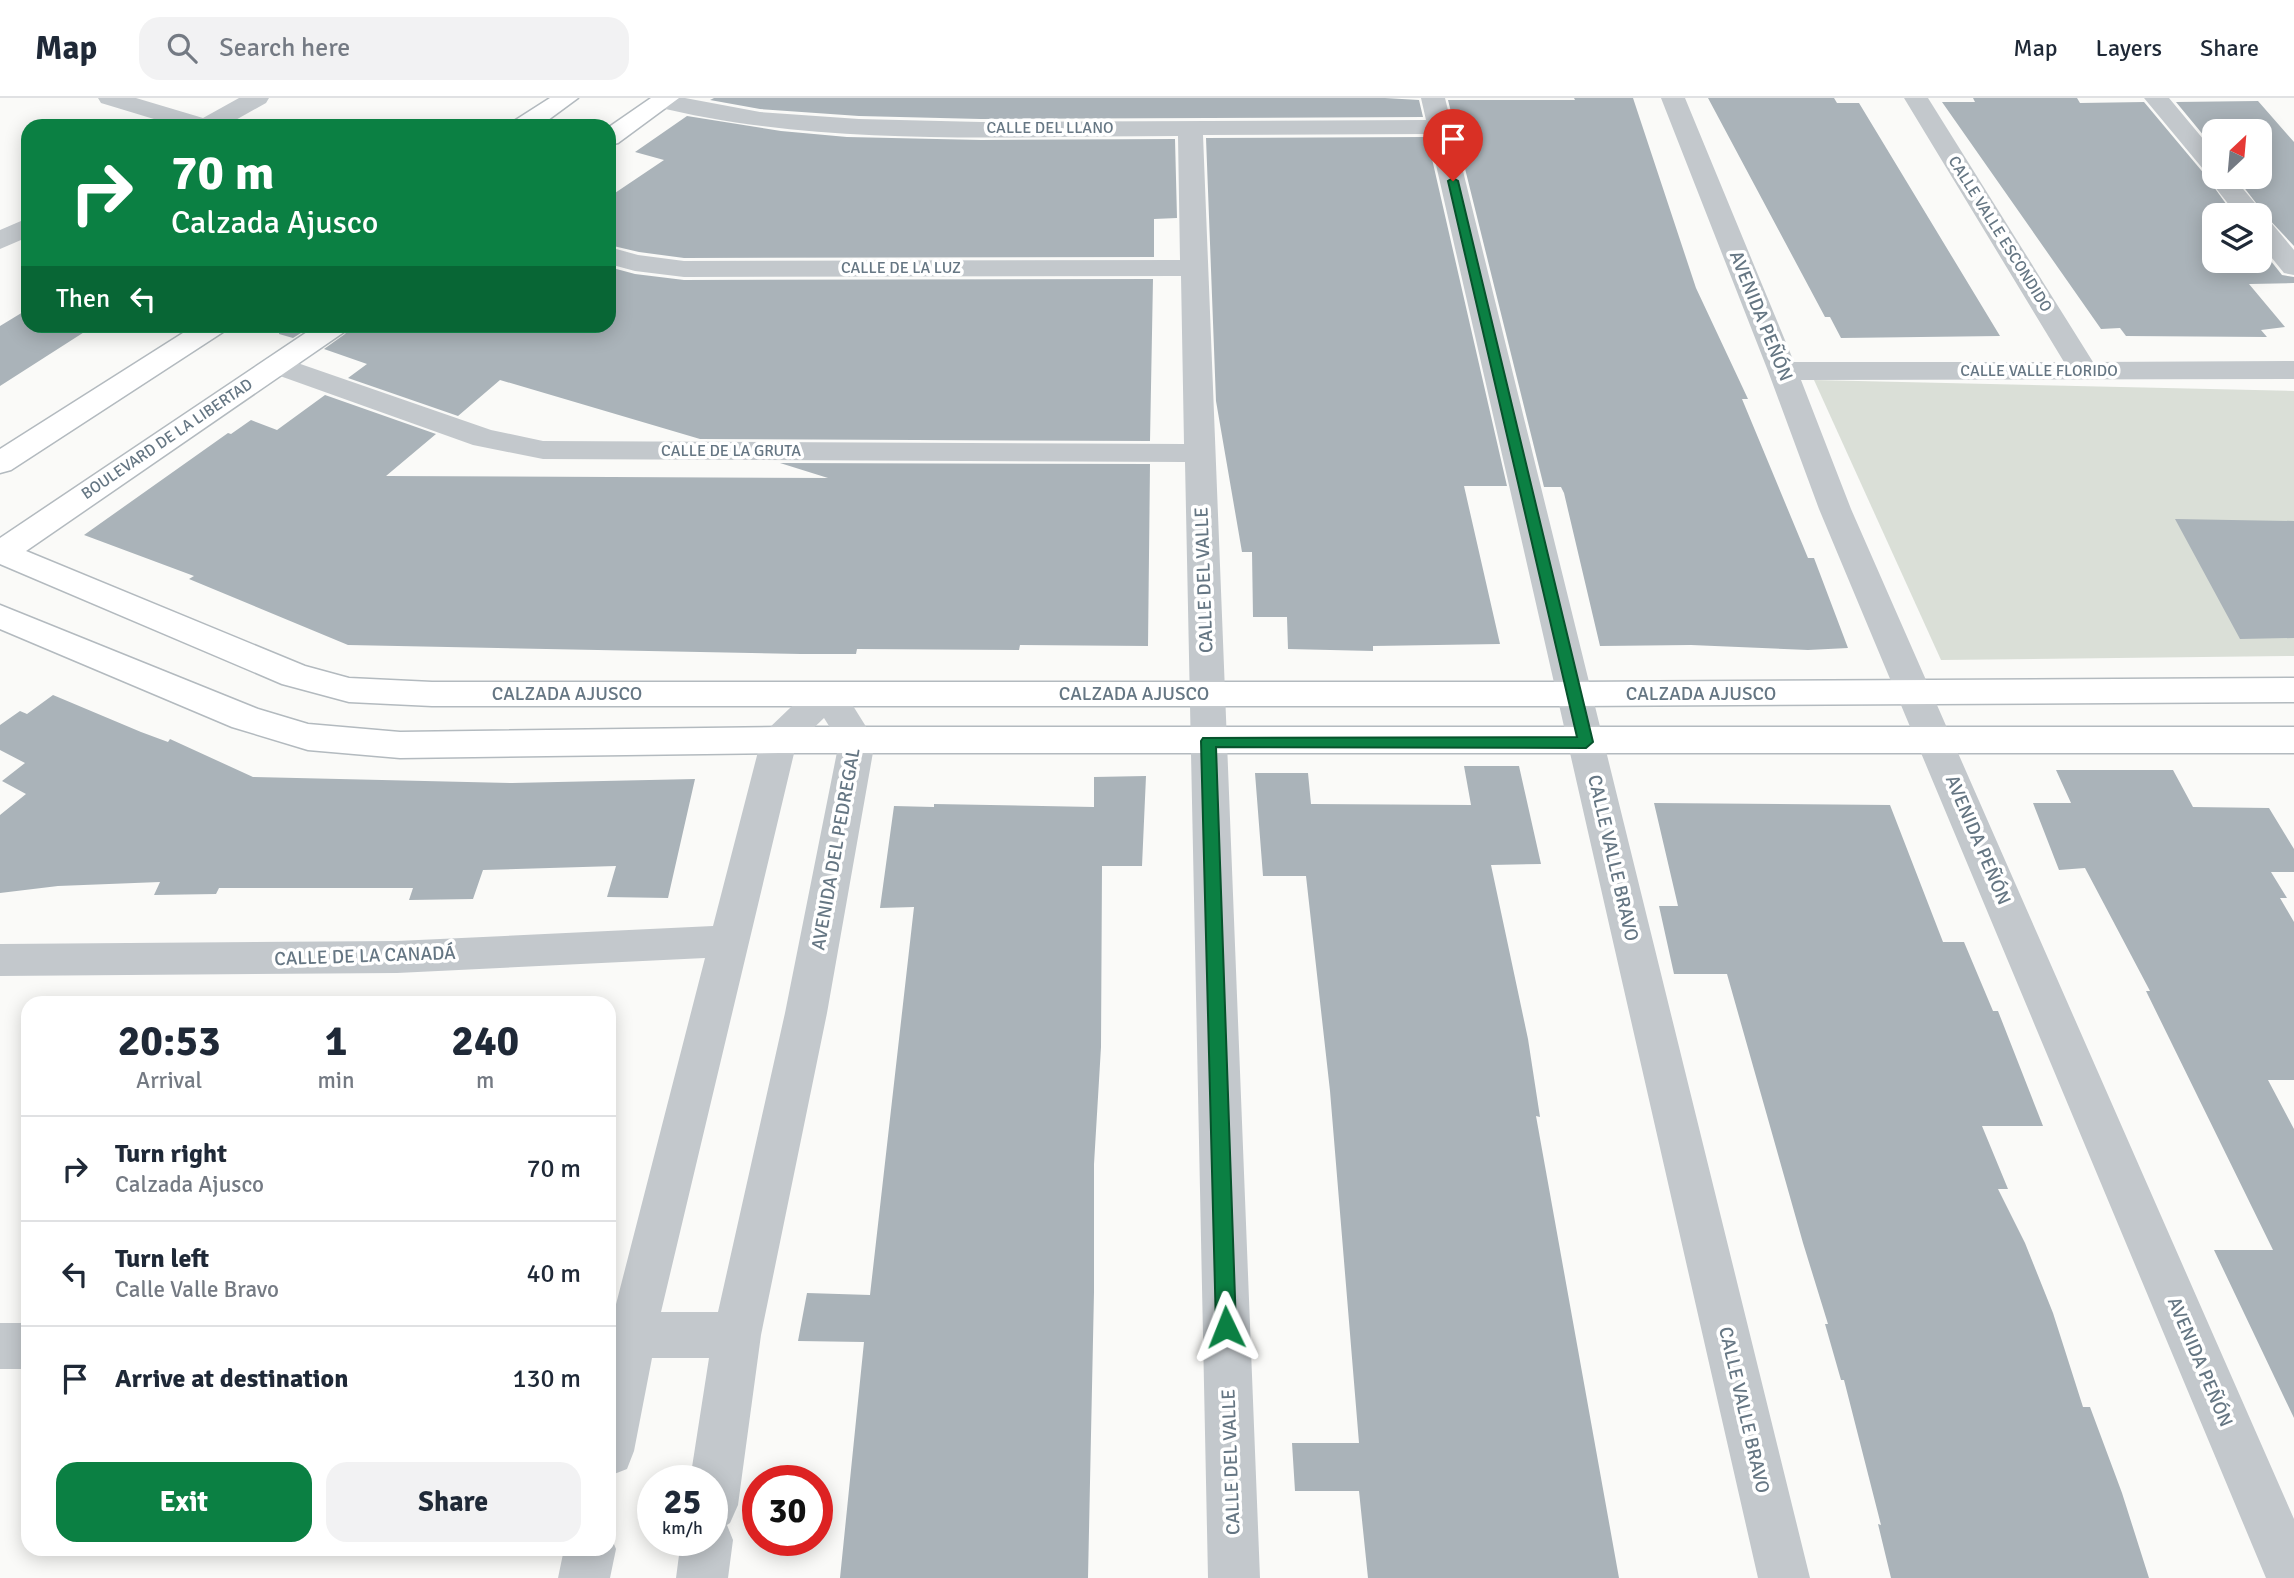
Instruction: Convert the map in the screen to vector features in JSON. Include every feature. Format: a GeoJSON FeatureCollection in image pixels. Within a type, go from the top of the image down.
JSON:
{"type":"FeatureCollection","features":[{"type":"Feature","properties":{"kind":"street"},"geometry":{"type":"LineString","coordinates":[[110,98],[181,119]]}},
{"type":"Feature","properties":{"kind":"street"},"geometry":{"type":"LineString","coordinates":[[218,119],[257,98]]}},
{"type":"Feature","properties":{"kind":"street"},"geometry":{"type":"LineString","coordinates":[[534,119],[566,98]]}},
{"type":"Feature","properties":{"kind":"street","name":"AVENIDA PEÑÓN"},"geometry":{"type":"LineString","coordinates":[[1673,98],[1783,371],[1835,509],[2292,1578]]}},
{"type":"Feature","properties":{"kind":"street","name":"CALLE VALLE ESCONDIDO"},"geometry":{"type":"LineString","coordinates":[[1916,98],[2084,370]]}},
{"type":"Feature","properties":{"kind":"street"},"geometry":{"type":"LineString","coordinates":[[2156,98],[2202,154]]}},
{"type":"Feature","properties":{"kind":"street"},"geometry":{"type":"LineString","coordinates":[[616,133],[665,100]]}},
{"type":"Feature","properties":{"kind":"street","name":"CALLE DEL LLANO"},"geometry":{"type":"LineString","coordinates":[[665,100],[760,119],[859,126],[1190,128],[1437,112]]}},
{"type":"Feature","properties":{"kind":"street","name":"CALLE VALLE BRAVO"},"geometry":{"type":"LineString","coordinates":[[1437,112],[1784,1578]]}},
{"type":"Feature","properties":{"kind":"street","name":"CALLE DEL VALLE"},"geometry":{"type":"LineString","coordinates":[[1190,128],[1234,1578]]}},
{"type":"Feature","properties":{"kind":"street"},"geometry":{"type":"LineString","coordinates":[[2230,189],[2241,203]]}},
{"type":"Feature","properties":{"kind":"street"},"geometry":{"type":"LineString","coordinates":[[0,241],[21,230]]}},
{"type":"Feature","properties":{"kind":"street"},"geometry":{"type":"LineString","coordinates":[[2272,241],[2294,267]]}},
{"type":"Feature","properties":{"kind":"street","name":"CALLE DE LA LUZ"},"geometry":{"type":"LineString","coordinates":[[616,257],[635,263],[684,269],[1194,268]]}},
{"type":"Feature","properties":{"kind":"street"},"geometry":{"type":"LineString","coordinates":[[0,463],[202,333]]}},
{"type":"Feature","properties":{"kind":"street","name":"BOULEVARD DE LA LIBERTAD"},"geometry":{"type":"LineString","coordinates":[[0,552],[324,333]]}},
{"type":"Feature","properties":{"kind":"street","name":"CALLE DE LA GRUTA"},"geometry":{"type":"LineString","coordinates":[[276,365],[484,438],[543,450],[1200,453]]}},
{"type":"Feature","properties":{"kind":"street","name":"CALLE VALLE FLORIDO"},"geometry":{"type":"LineString","coordinates":[[1783,371],[2294,370]]}},
{"type":"Feature","properties":{"kind":"street","name":"CALZADA AJUSCO"},"geometry":{"type":"LineString","coordinates":[[0,552],[294,675],[349,690],[432,694],[827,695],[2294,690]]}},
{"type":"Feature","properties":{"kind":"street"},"geometry":{"type":"LineString","coordinates":[[0,616],[245,718],[308,737],[400,744],[779,740],[2294,740]]}},
{"type":"Feature","properties":{"kind":"street"},"geometry":{"type":"LineString","coordinates":[[616,1377],[620,1335],[729,941],[779,740],[827,695]]}},
{"type":"Feature","properties":{"kind":"street","name":"AVENIDA DEL PEDREGAL"},"geometry":{"type":"LineString","coordinates":[[718,1465],[737,1335],[806,1013],[858,741],[827,695]]}},
{"type":"Feature","properties":{"kind":"street","name":"CALLE DE LA CANADÁ"},"geometry":{"type":"LineString","coordinates":[[0,960],[384,957],[729,941]]}},
{"type":"Feature","properties":{"kind":"street"},"geometry":{"type":"LineString","coordinates":[[620,1335],[737,1335]]}},
{"type":"Feature","properties":{"kind":"street"},"geometry":{"type":"LineString","coordinates":[[0,1346],[21,1346]]}},
{"type":"Feature","properties":{"kind":"street"},"geometry":{"type":"LineString","coordinates":[[584,1578],[589,1556]]}},
{"type":"Feature","properties":{"kind":"street"},"geometry":{"type":"LineString","coordinates":[[702,1578],[705,1556]]}},
{"type":"Feature","properties":{"kind":"shaded area"},"geometry":{"type":"Polygon","coordinates":[[[1814,380],[2294,391],[2294,656],[1941,660],[1814,380]]]}},
{"type":"Feature","properties":{"kind":"building"},"geometry":{"type":"Polygon","coordinates":[[[1385,98],[1419,100],[1423,117],[981,119],[859,116],[760,109],[710,100],[1385,98]]]}},
{"type":"Feature","properties":{"kind":"building"},"geometry":{"type":"Polygon","coordinates":[[[1574,98],[1633,98],[1696,288],[1748,399],[1742,399],[1808,558],[1814,558],[1848,648],[1808,650],[1691,645],[1600,646],[1564,493],[1561,487],[1544,487],[1448,100],[1575,100],[1574,98]]]}},
{"type":"Feature","properties":{"kind":"building"},"geometry":{"type":"Polygon","coordinates":[[[1708,98],[1834,98],[1837,103],[1859,103],[2000,336],[1841,338],[1830,317],[1825,317],[1708,98]]]}},
{"type":"Feature","properties":{"kind":"building"},"geometry":{"type":"Polygon","coordinates":[[[1973,98],[2077,98],[2080,103],[2144,102],[2202,171],[2202,189],[2215,189],[2225,203],[2202,203],[2202,273],[2272,273],[2272,262],[2282,275],[2294,277],[2294,283],[2249,284],[2285,327],[2261,330],[2267,337],[2126,336],[2120,328],[2101,329],[1942,102],[1975,102],[1973,98]]]}},
{"type":"Feature","properties":{"kind":"building"},"geometry":{"type":"Polygon","coordinates":[[[2258,101],[2294,142],[2294,246],[2272,222],[2272,203],[2256,203],[2245,189],[2272,189],[2272,119],[2202,119],[2202,133],[2176,102],[2258,101]]]}},
{"type":"Feature","properties":{"kind":"building"},"geometry":{"type":"Polygon","coordinates":[[[687,116],[781,131],[847,137],[981,140],[1175,139],[1177,218],[1154,219],[1154,257],[684,258],[616,247],[616,192],[664,160],[635,152],[687,116]]]}},
{"type":"Feature","properties":{"kind":"building"},"geometry":{"type":"Polygon","coordinates":[[[1427,137],[1507,486],[1464,486],[1500,644],[1373,646],[1373,651],[1288,649],[1287,617],[1253,617],[1252,552],[1242,552],[1216,401],[1206,138],[1427,137]]]}},
{"type":"Feature","properties":{"kind":"building"},"geometry":{"type":"Polygon","coordinates":[[[616,269],[684,280],[1153,279],[1150,441],[700,439],[500,380],[458,416],[348,378],[367,364],[324,349],[345,334],[616,333],[616,269]]]}},
{"type":"Feature","properties":{"kind":"building"},"geometry":{"type":"Polygon","coordinates":[[[21,313],[21,333],[83,333],[0,386],[0,326],[21,313]]]}},
{"type":"Feature","properties":{"kind":"building"},"geometry":{"type":"Polygon","coordinates":[[[279,333],[301,333],[293,338],[279,333]]]}},
{"type":"Feature","properties":{"kind":"building"},"geometry":{"type":"Polygon","coordinates":[[[325,395],[436,434],[386,476],[828,478],[780,463],[1150,464],[1148,646],[1020,645],[1019,650],[857,649],[856,654],[801,654],[348,645],[189,579],[194,576],[84,535],[228,433],[231,434],[251,420],[277,430],[325,395]]]}},
{"type":"Feature","properties":{"kind":"building"},"geometry":{"type":"Polygon","coordinates":[[[2175,519],[2294,521],[2294,638],[2240,639],[2175,519]]]}},
{"type":"Feature","properties":{"kind":"building"},"geometry":{"type":"Polygon","coordinates":[[[53,695],[141,732],[168,742],[170,739],[253,777],[512,783],[695,779],[668,898],[607,897],[616,866],[483,870],[473,899],[409,900],[413,888],[219,888],[216,894],[154,895],[160,882],[58,886],[0,893],[0,815],[26,794],[2,781],[25,763],[0,750],[0,725],[20,711],[27,714],[53,695]]]}},
{"type":"Feature","properties":{"kind":"building"},"geometry":{"type":"Polygon","coordinates":[[[1464,766],[1519,766],[1541,864],[1491,865],[1528,1039],[1540,1117],[1536,1116],[1619,1578],[1368,1578],[1359,1491],[1295,1491],[1292,1443],[1359,1443],[1330,1091],[1306,876],[1263,876],[1255,773],[1308,773],[1311,804],[1471,805],[1464,766]]]}},
{"type":"Feature","properties":{"kind":"building"},"geometry":{"type":"Polygon","coordinates":[[[2056,770],[2173,770],[2193,807],[2269,808],[2294,849],[2294,872],[2271,872],[2287,898],[2280,898],[2294,922],[2294,1080],[2268,1080],[2294,1129],[2294,1418],[2214,1250],[2273,1250],[2146,991],[2150,991],[2085,868],[2059,870],[2033,803],[2071,803],[2056,770]]]}},
{"type":"Feature","properties":{"kind":"building"},"geometry":{"type":"Polygon","coordinates":[[[1146,776],[1142,866],[1102,866],[1101,1047],[1094,1164],[1088,1578],[840,1578],[864,1342],[798,1341],[807,1293],[870,1295],[914,907],[880,908],[894,806],[934,807],[934,804],[1094,807],[1094,777],[1146,776]]]}},
{"type":"Feature","properties":{"kind":"building"},"geometry":{"type":"Polygon","coordinates":[[[1654,803],[1890,805],[1943,942],[1964,942],[1993,1011],[1998,1011],[2043,1126],[1982,1126],[2008,1189],[1998,1189],[2025,1243],[2053,1313],[2083,1407],[2090,1407],[2122,1493],[2149,1578],[1891,1578],[1878,1524],[1881,1525],[1844,1380],[1841,1380],[1825,1324],[1828,1324],[1727,974],[1674,974],[1659,906],[1678,906],[1654,803]]]}},
{"type":"Feature","properties":{"kind":"route"},"geometry":{"type":"LineString","coordinates":[[1226,1327],[1209,741],[1586,742],[1453,181]]}}]}
